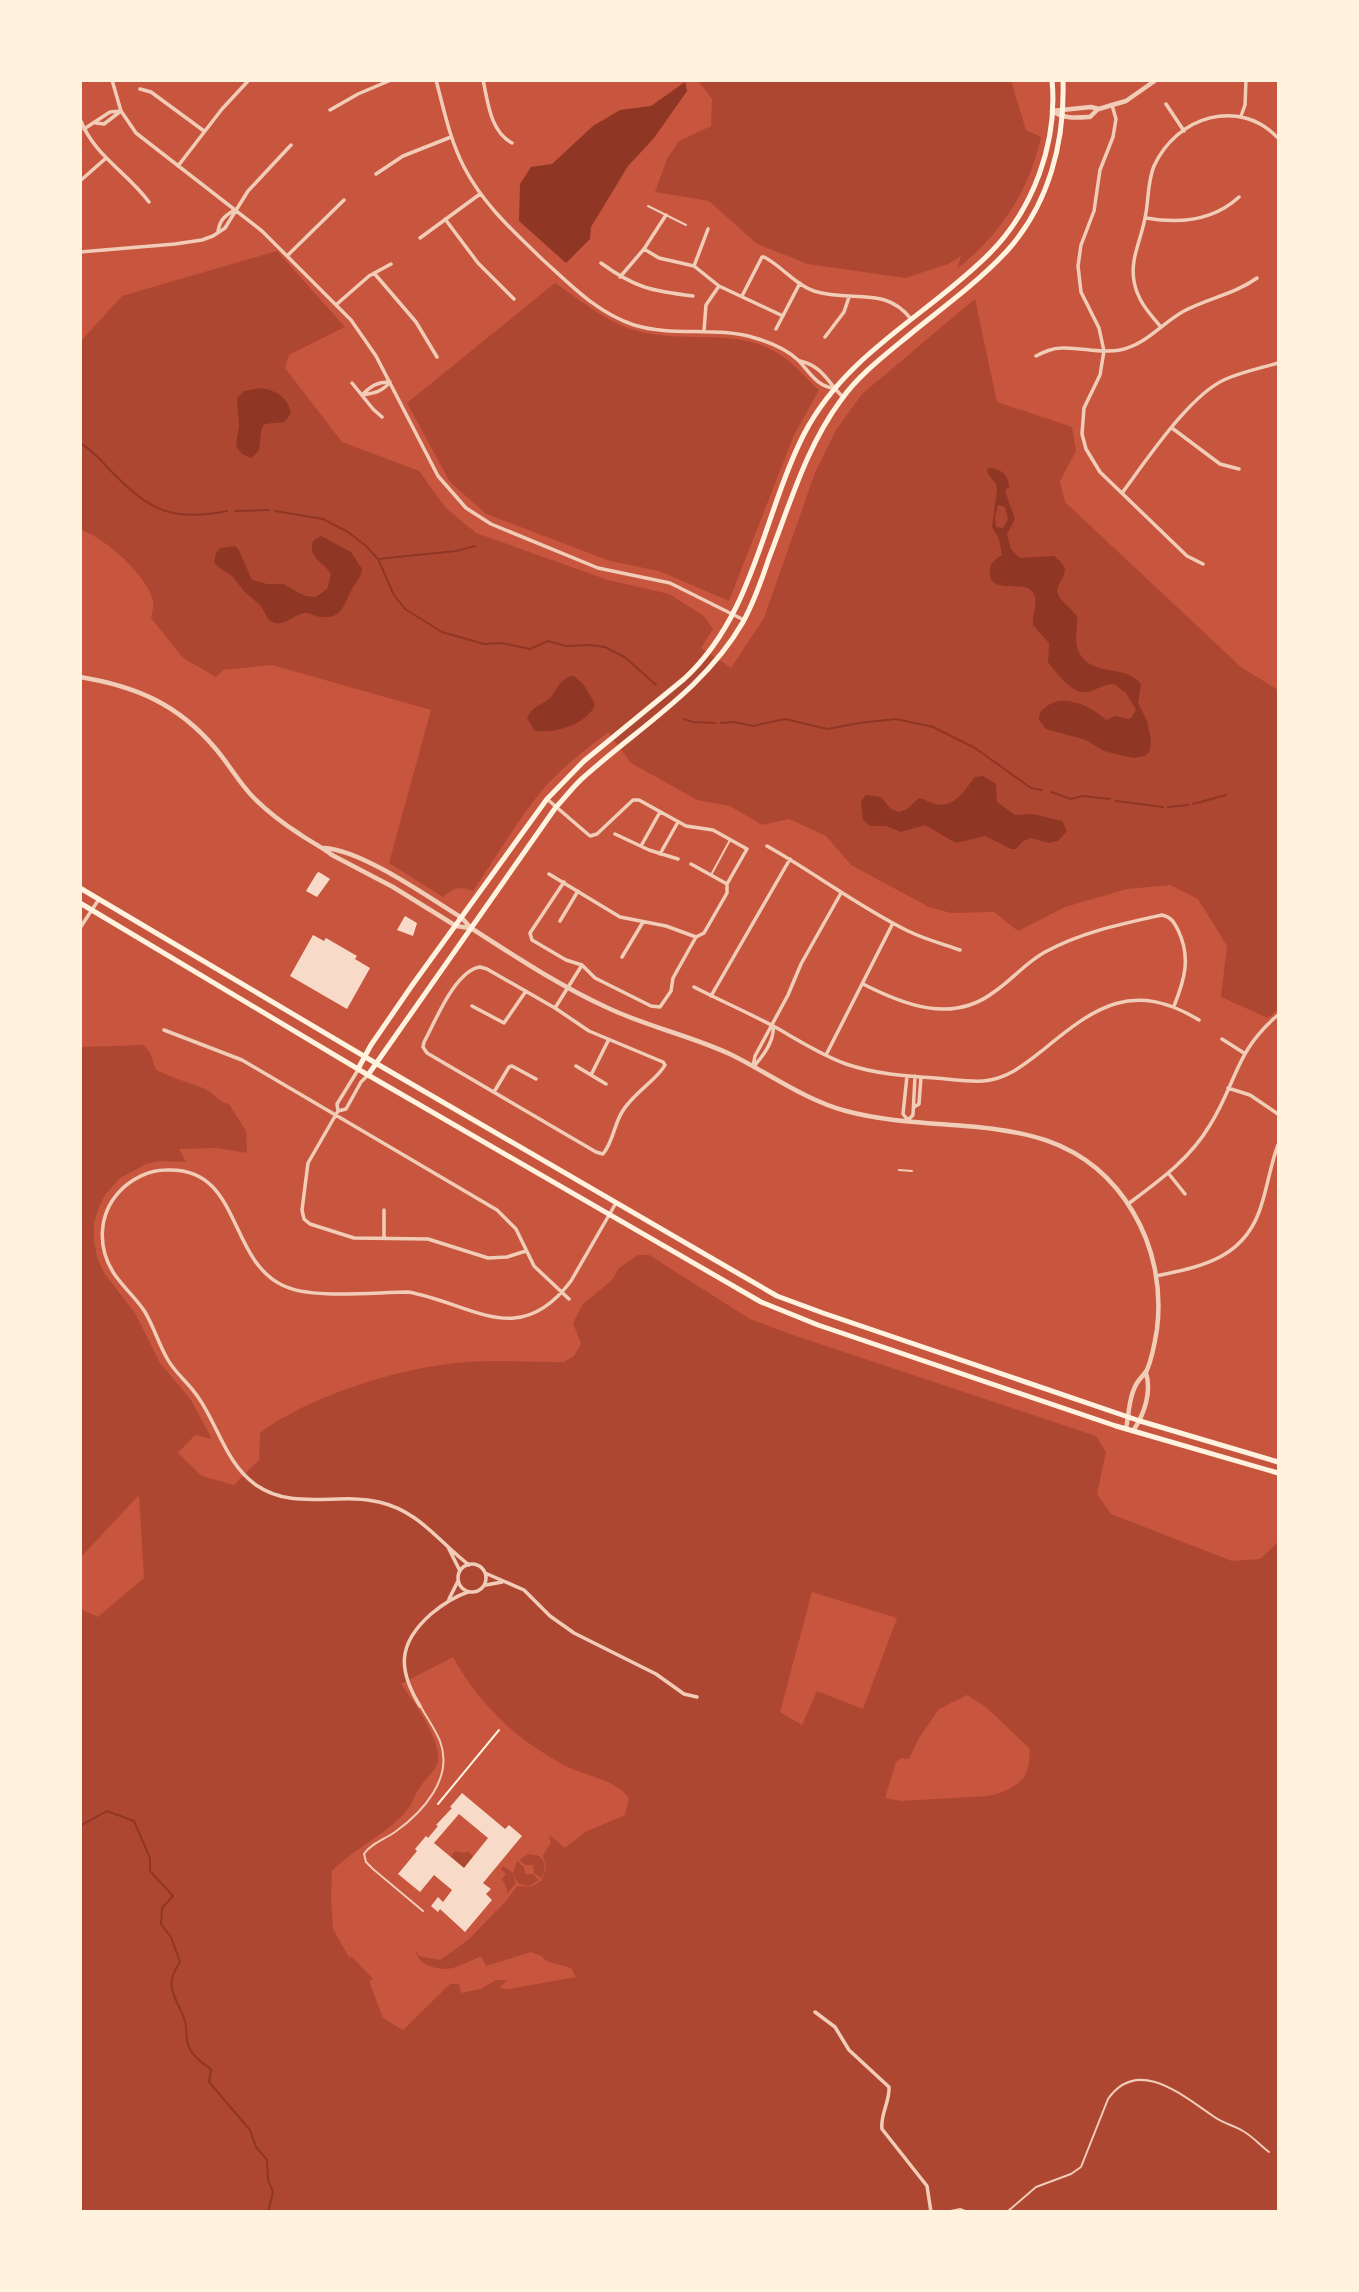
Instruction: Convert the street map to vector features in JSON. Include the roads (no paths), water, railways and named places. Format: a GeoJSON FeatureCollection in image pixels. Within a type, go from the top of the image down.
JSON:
{"type":"FeatureCollection","features":[{"type":"Feature","properties":{"kind":"main road"},"geometry":{"type":"LineString","coordinates":[[358,1069],[413,984],[547,799],[584,761],[696,668],[733,615],[796,453],[805,433],[834,388],[859,362],[988,256],[1017,218],[1042,167],[1052,111],[1052,80]]}},
{"type":"Feature","properties":{"kind":"main road"},"geometry":{"type":"LineString","coordinates":[[369,1075],[556,807],[583,778],[700,680],[725,650],[744,620],[816,437],[843,397],[887,354],[960,294],[1014,242],[1037,206],[1052,173],[1064,109],[1063,80]]}},
{"type":"Feature","properties":{"kind":"main road"},"geometry":{"type":"LineString","coordinates":[[80,888],[616,1203],[793,1303],[1140,1421],[1279,1462]]}},
{"type":"Feature","properties":{"kind":"main road"},"geometry":{"type":"LineString","coordinates":[[80,903],[735,1289],[787,1314],[1130,1430],[1279,1473]]}},
{"type":"Feature","properties":{"kind":"street"},"geometry":{"type":"LineString","coordinates":[[113,80],[121,111],[142,138],[236,209],[337,304],[364,338],[390,382],[438,476],[457,500],[476,516],[491,524],[598,568],[670,583],[744,620]]}},
{"type":"Feature","properties":{"kind":"street"},"geometry":{"type":"LineString","coordinates":[[178,166],[204,131],[249,80]]}},
{"type":"Feature","properties":{"kind":"street"},"geometry":{"type":"LineString","coordinates":[[330,110],[349,98],[391,80]]}},
{"type":"Feature","properties":{"kind":"street"},"geometry":{"type":"LineString","coordinates":[[436,80],[451,137],[480,194],[507,225],[580,295],[623,321],[647,328],[724,332],[757,338],[798,360],[808,362],[832,380],[834,388],[843,397]]}},
{"type":"Feature","properties":{"kind":"street"},"geometry":{"type":"LineString","coordinates":[[483,80],[494,123],[505,139],[512,142]]}},
{"type":"Feature","properties":{"kind":"street"},"geometry":{"type":"LineString","coordinates":[[1052,111],[1112,106],[1126,101],[1156,80]]}},
{"type":"Feature","properties":{"kind":"street"},"geometry":{"type":"LineString","coordinates":[[1241,116],[1247,91],[1246,80]]}},
{"type":"Feature","properties":{"kind":"street"},"geometry":{"type":"LineString","coordinates":[[140,89],[151,92],[204,131]]}},
{"type":"Feature","properties":{"kind":"street"},"geometry":{"type":"LineString","coordinates":[[1166,104],[1184,131]]}},
{"type":"Feature","properties":{"kind":"street"},"geometry":{"type":"LineString","coordinates":[[1112,106],[1115,119],[1113,137],[1100,170],[1094,211],[1081,245],[1078,266],[1081,292],[1099,328],[1104,351],[1100,375],[1084,408],[1082,434],[1093,463],[1187,556],[1203,564]]}},
{"type":"Feature","properties":{"kind":"street"},"geometry":{"type":"LineString","coordinates":[[1052,111],[1063,117],[1090,117],[1098,109]]}},
{"type":"Feature","properties":{"kind":"street"},"geometry":{"type":"LineString","coordinates":[[96,122],[104,124],[121,111]]}},
{"type":"Feature","properties":{"kind":"street"},"geometry":{"type":"LineString","coordinates":[[84,129],[110,112],[121,111]]}},
{"type":"Feature","properties":{"kind":"street"},"geometry":{"type":"LineString","coordinates":[[1161,327],[1141,302],[1133,278],[1133,259],[1146,218],[1149,183],[1155,165],[1168,145],[1184,131],[1212,117],[1241,116],[1263,124],[1279,138]]}},
{"type":"Feature","properties":{"kind":"street"},"geometry":{"type":"LineString","coordinates":[[80,118],[84,129],[105,159],[141,190],[149,202]]}},
{"type":"Feature","properties":{"kind":"street"},"geometry":{"type":"LineString","coordinates":[[376,174],[403,156],[451,137]]}},
{"type":"Feature","properties":{"kind":"street"},"geometry":{"type":"LineString","coordinates":[[80,253],[202,240],[228,226],[236,209],[254,184],[291,145]]}},
{"type":"Feature","properties":{"kind":"street"},"geometry":{"type":"LineString","coordinates":[[80,181],[105,159]]}},
{"type":"Feature","properties":{"kind":"street"},"geometry":{"type":"LineString","coordinates":[[421,238],[480,194]]}},
{"type":"Feature","properties":{"kind":"street"},"geometry":{"type":"LineString","coordinates":[[1146,218],[1191,221],[1230,205],[1239,197]]}},
{"type":"Feature","properties":{"kind":"street"},"geometry":{"type":"LineString","coordinates":[[288,256],[344,200]]}},
{"type":"Feature","properties":{"kind":"street"},"geometry":{"type":"LineString","coordinates":[[218,231],[219,223],[236,209]]}},
{"type":"Feature","properties":{"kind":"street"},"geometry":{"type":"LineString","coordinates":[[620,277],[644,249],[666,215]]}},
{"type":"Feature","properties":{"kind":"street"},"geometry":{"type":"LineString","coordinates":[[445,219],[478,263],[514,299]]}},
{"type":"Feature","properties":{"kind":"street"},"geometry":{"type":"LineString","coordinates":[[694,266],[708,229]]}},
{"type":"Feature","properties":{"kind":"street"},"geometry":{"type":"LineString","coordinates":[[644,249],[659,258],[694,266],[719,286],[783,316]]}},
{"type":"Feature","properties":{"kind":"street"},"geometry":{"type":"LineString","coordinates":[[742,296],[762,257],[816,292],[890,301],[902,307],[911,319]]}},
{"type":"Feature","properties":{"kind":"street"},"geometry":{"type":"LineString","coordinates":[[601,263],[620,277],[649,290],[693,296]]}},
{"type":"Feature","properties":{"kind":"street"},"geometry":{"type":"LineString","coordinates":[[337,304],[374,273],[390,264]]}},
{"type":"Feature","properties":{"kind":"street"},"geometry":{"type":"LineString","coordinates":[[374,273],[416,322],[438,357]]}},
{"type":"Feature","properties":{"kind":"street"},"geometry":{"type":"LineString","coordinates":[[1036,356],[1051,349],[1119,351],[1134,346],[1185,310],[1233,293],[1258,278]]}},
{"type":"Feature","properties":{"kind":"street"},"geometry":{"type":"LineString","coordinates":[[776,329],[800,283]]}},
{"type":"Feature","properties":{"kind":"street"},"geometry":{"type":"LineString","coordinates":[[704,331],[706,305],[719,286]]}},
{"type":"Feature","properties":{"kind":"street"},"geometry":{"type":"LineString","coordinates":[[825,337],[844,312],[849,297]]}},
{"type":"Feature","properties":{"kind":"street"},"geometry":{"type":"LineString","coordinates":[[798,360],[825,388],[834,388]]}},
{"type":"Feature","properties":{"kind":"street"},"geometry":{"type":"LineString","coordinates":[[1122,493],[1172,428],[1204,394],[1224,380],[1279,363]]}},
{"type":"Feature","properties":{"kind":"street"},"geometry":{"type":"LineString","coordinates":[[362,395],[380,382],[390,382]]}},
{"type":"Feature","properties":{"kind":"street"},"geometry":{"type":"LineString","coordinates":[[362,395],[376,393],[390,382]]}},
{"type":"Feature","properties":{"kind":"street"},"geometry":{"type":"LineString","coordinates":[[352,383],[383,417]]}},
{"type":"Feature","properties":{"kind":"street"},"geometry":{"type":"LineString","coordinates":[[1172,428],[1220,464],[1239,469]]}},
{"type":"Feature","properties":{"kind":"street"},"geometry":{"type":"LineString","coordinates":[[80,677],[128,687],[152,697],[174,711],[214,747],[255,799],[288,827],[456,926],[471,928]]}},
{"type":"Feature","properties":{"kind":"street"},"geometry":{"type":"LineString","coordinates":[[547,799],[590,836],[597,834],[633,800],[692,828],[713,830],[747,849],[727,884],[727,893],[705,933],[696,937],[660,1007],[651,1006],[595,978],[582,965],[566,960],[529,936],[564,882]]}},
{"type":"Feature","properties":{"kind":"street"},"geometry":{"type":"LineString","coordinates":[[641,846],[660,812]]}},
{"type":"Feature","properties":{"kind":"street"},"geometry":{"type":"LineString","coordinates":[[660,854],[678,822]]}},
{"type":"Feature","properties":{"kind":"street"},"geometry":{"type":"LineString","coordinates":[[615,834],[678,859]]}},
{"type":"Feature","properties":{"kind":"street"},"geometry":{"type":"LineString","coordinates":[[767,846],[893,923],[960,950]]}},
{"type":"Feature","properties":{"kind":"street"},"geometry":{"type":"LineString","coordinates":[[324,848],[333,848],[377,867],[568,987],[621,1013],[709,1045],[829,1105],[862,1115],[1011,1130],[1047,1140],[1093,1166],[1128,1204],[1146,1237],[1156,1276],[1157,1328],[1146,1372],[1137,1383],[1128,1417],[1130,1430]]}},
{"type":"Feature","properties":{"kind":"street"},"geometry":{"type":"LineString","coordinates":[[711,996],[790,859]]}},
{"type":"Feature","properties":{"kind":"street"},"geometry":{"type":"LineString","coordinates":[[691,864],[727,884]]}},
{"type":"Feature","properties":{"kind":"street"},"geometry":{"type":"LineString","coordinates":[[549,874],[620,917],[666,926],[696,937]]}},
{"type":"Feature","properties":{"kind":"street"},"geometry":{"type":"LineString","coordinates":[[560,921],[578,891]]}},
{"type":"Feature","properties":{"kind":"street"},"geometry":{"type":"LineString","coordinates":[[753,1066],[761,1059],[774,1034],[773,1026],[801,964],[841,893]]}},
{"type":"Feature","properties":{"kind":"street"},"geometry":{"type":"LineString","coordinates":[[80,928],[99,899]]}},
{"type":"Feature","properties":{"kind":"street"},"geometry":{"type":"LineString","coordinates":[[863,984],[914,1006],[937,1009],[961,1007],[989,996],[1033,959],[1073,939],[1105,927],[1162,915],[1174,921],[1186,955],[1185,977],[1174,1006]]}},
{"type":"Feature","properties":{"kind":"street"},"geometry":{"type":"LineString","coordinates":[[622,957],[643,922]]}},
{"type":"Feature","properties":{"kind":"street"},"geometry":{"type":"LineString","coordinates":[[826,1055],[893,923]]}},
{"type":"Feature","properties":{"kind":"street"},"geometry":{"type":"LineString","coordinates":[[555,1008],[582,965]]}},
{"type":"Feature","properties":{"kind":"street"},"geometry":{"type":"LineString","coordinates":[[472,968],[487,969],[526,991],[575,1024],[608,1041],[658,1059],[665,1065],[663,1070],[642,1087],[622,1112],[603,1153],[596,1152],[427,1053],[423,1047],[454,988],[472,968]]}},
{"type":"Feature","properties":{"kind":"street"},"geometry":{"type":"LineString","coordinates":[[694,987],[826,1055],[865,1069],[908,1076],[971,1081],[997,1078],[1023,1067],[1076,1022],[1106,1006],[1140,999],[1174,1006],[1199,1020]]}},
{"type":"Feature","properties":{"kind":"street"},"geometry":{"type":"LineString","coordinates":[[472,1006],[504,1023],[526,991]]}},
{"type":"Feature","properties":{"kind":"street"},"geometry":{"type":"LineString","coordinates":[[1128,1204],[1169,1174],[1203,1137],[1244,1053],[1260,1032],[1279,1015]]}},
{"type":"Feature","properties":{"kind":"street"},"geometry":{"type":"LineString","coordinates":[[164,1030],[231,1055],[337,1113],[497,1210],[516,1229],[534,1266],[569,1299]]}},
{"type":"Feature","properties":{"kind":"street"},"geometry":{"type":"LineString","coordinates":[[1223,1039],[1244,1053]]}},
{"type":"Feature","properties":{"kind":"street"},"geometry":{"type":"LineString","coordinates":[[591,1075],[608,1041]]}},
{"type":"Feature","properties":{"kind":"street"},"geometry":{"type":"LineString","coordinates":[[494,1092],[512,1066],[536,1079]]}},
{"type":"Feature","properties":{"kind":"street"},"geometry":{"type":"LineString","coordinates":[[576,1066],[606,1084]]}},
{"type":"Feature","properties":{"kind":"street"},"geometry":{"type":"LineString","coordinates":[[358,1069],[337,1104],[337,1113],[309,1163],[302,1210],[307,1222],[346,1236],[428,1239],[488,1258],[507,1257],[526,1251]]}},
{"type":"Feature","properties":{"kind":"street"},"geometry":{"type":"LineString","coordinates":[[337,1113],[346,1109],[361,1082],[369,1075]]}},
{"type":"Feature","properties":{"kind":"street"},"geometry":{"type":"LineString","coordinates":[[908,1076],[904,1114],[908,1120]]}},
{"type":"Feature","properties":{"kind":"street"},"geometry":{"type":"LineString","coordinates":[[908,1120],[913,1115],[915,1076]]}},
{"type":"Feature","properties":{"kind":"street"},"geometry":{"type":"LineString","coordinates":[[914,1107],[919,1104],[921,1077]]}},
{"type":"Feature","properties":{"kind":"street"},"geometry":{"type":"LineString","coordinates":[[1227,1088],[1250,1095],[1279,1114]]}},
{"type":"Feature","properties":{"kind":"street"},"geometry":{"type":"LineString","coordinates":[[1156,1276],[1200,1267],[1218,1259],[1243,1240],[1258,1216],[1279,1145]]}},
{"type":"Feature","properties":{"kind":"street"},"geometry":{"type":"LineString","coordinates":[[616,1203],[562,1293],[532,1313],[499,1319],[485,1317],[423,1294],[307,1293],[294,1290],[271,1279],[254,1263],[222,1196],[210,1184],[186,1172],[165,1170],[143,1175],[121,1190],[109,1206],[102,1237],[111,1267],[145,1312],[168,1360],[198,1396],[231,1456],[246,1476],[262,1489],[286,1498],[349,1499],[379,1502],[400,1509],[419,1519],[469,1565],[479,1566],[485,1573],[524,1590],[550,1616],[574,1633],[656,1674],[684,1694],[697,1697]]}},
{"type":"Feature","properties":{"kind":"street"},"geometry":{"type":"LineString","coordinates":[[1169,1174],[1185,1194]]}},
{"type":"Feature","properties":{"kind":"street"},"geometry":{"type":"LineString","coordinates":[[384,1210],[384,1238]]}},
{"type":"Feature","properties":{"kind":"street"},"geometry":{"type":"LineString","coordinates":[[1130,1430],[1140,1421],[1150,1386],[1146,1372]]}},
{"type":"Feature","properties":{"kind":"street"},"geometry":{"type":"LineString","coordinates":[[420,1706],[405,1672],[406,1648],[421,1623],[447,1600],[458,1581],[460,1572],[445,1542]]}},
{"type":"Feature","properties":{"kind":"street"},"geometry":{"type":"LineString","coordinates":[[460,1572],[469,1565]]}},
{"type":"Feature","properties":{"kind":"street"},"geometry":{"type":"LineString","coordinates":[[484,1586],[485,1573]]}},
{"type":"Feature","properties":{"kind":"street"},"geometry":{"type":"LineString","coordinates":[[458,1581],[468,1592]]}},
{"type":"Feature","properties":{"kind":"street"},"geometry":{"type":"LineString","coordinates":[[447,1600],[504,1581]]}},
{"type":"Feature","properties":{"kind":"street"},"geometry":{"type":"LineString","coordinates":[[816,2012],[835,2027],[849,2050],[889,2087],[890,2095],[882,2118],[882,2129],[923,2180],[929,2193],[930,2211]]}},
{"type":"Feature","properties":{"kind":"lane"},"geometry":{"type":"LineString","coordinates":[[649,206],[686,225]]}},
{"type":"Feature","properties":{"kind":"lane"},"geometry":{"type":"LineString","coordinates":[[711,875],[730,839]]}},
{"type":"Feature","properties":{"kind":"lane"},"geometry":{"type":"LineString","coordinates":[[899,1170],[912,1171]]}},
{"type":"Feature","properties":{"kind":"lane"},"geometry":{"type":"LineString","coordinates":[[420,1706],[440,1741],[444,1761],[436,1789],[415,1816],[390,1836],[367,1849],[364,1854],[366,1862],[373,1869],[423,1911]]}},
{"type":"Feature","properties":{"kind":"lane"},"geometry":{"type":"LineString","coordinates":[[1007,2211],[1036,2187],[1071,2174],[1081,2167],[1108,2099],[1114,2090],[1128,2082],[1156,2081],[1174,2089],[1216,2118],[1244,2131],[1269,2152]]}},
{"type":"Feature","properties":{"kind":"lane"},"geometry":{"type":"LineString","coordinates":[[946,2211],[968,2211]]}},
{"type":"Feature","properties":{"kind":"waterway"},"geometry":{"type":"LineString","coordinates":[[80,443],[138,496],[163,510],[192,515],[227,511]]}},
{"type":"Feature","properties":{"kind":"waterway"},"geometry":{"type":"LineString","coordinates":[[235,511],[269,510]]}},
{"type":"Feature","properties":{"kind":"waterway"},"geometry":{"type":"LineString","coordinates":[[275,511],[323,519],[348,532],[378,559],[394,595],[405,609],[442,632],[484,644],[502,643],[530,649],[548,641],[566,646],[605,647],[626,658],[656,685]]}},
{"type":"Feature","properties":{"kind":"waterway"},"geometry":{"type":"LineString","coordinates":[[378,559],[456,551],[475,546]]}},
{"type":"Feature","properties":{"kind":"waterway"},"geometry":{"type":"LineString","coordinates":[[684,719],[715,723]]}},
{"type":"Feature","properties":{"kind":"waterway"},"geometry":{"type":"LineString","coordinates":[[721,723],[734,722],[753,726],[785,719],[827,729],[896,719],[933,727],[975,748],[1031,788],[1042,790]]}},
{"type":"Feature","properties":{"kind":"waterway"},"geometry":{"type":"LineString","coordinates":[[1051,792],[1071,799],[1082,796],[1110,799]]}},
{"type":"Feature","properties":{"kind":"waterway"},"geometry":{"type":"LineString","coordinates":[[1193,804],[1226,795]]}},
{"type":"Feature","properties":{"kind":"waterway"},"geometry":{"type":"LineString","coordinates":[[1116,801],[1163,807]]}},
{"type":"Feature","properties":{"kind":"waterway"},"geometry":{"type":"LineString","coordinates":[[1168,807],[1188,805]]}},
{"type":"Feature","properties":{"kind":"waterway"},"geometry":{"type":"LineString","coordinates":[[80,1826],[107,1811],[134,1821],[150,1858],[150,1871],[173,1896],[162,1908],[161,1924],[171,1937],[180,1962],[171,1984],[185,2021],[188,2045],[196,2057],[211,2069],[209,2082],[250,2130],[256,2147],[267,2160],[268,2180],[273,2192],[268,2212]]}}]}
